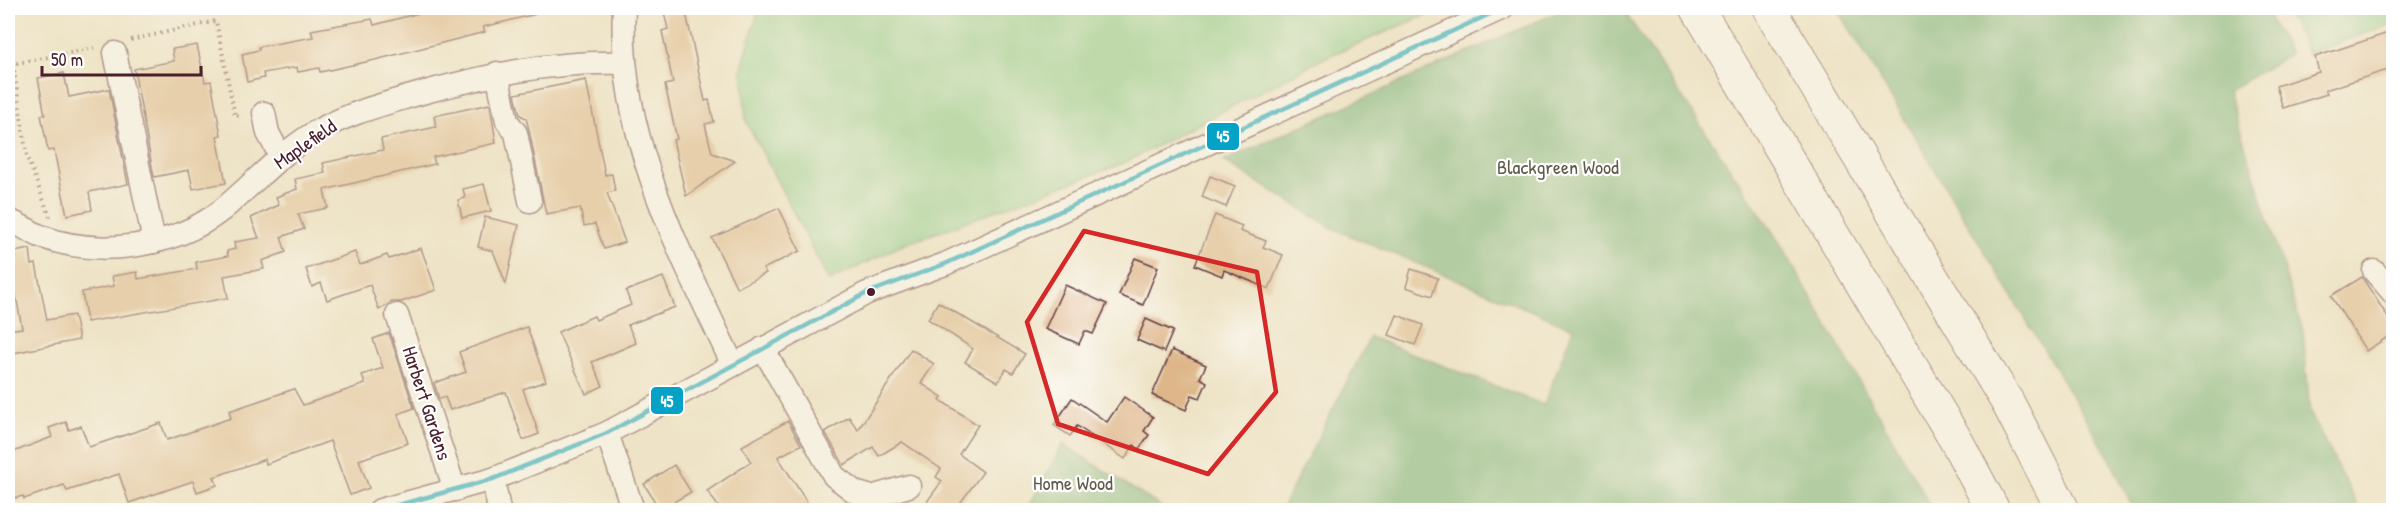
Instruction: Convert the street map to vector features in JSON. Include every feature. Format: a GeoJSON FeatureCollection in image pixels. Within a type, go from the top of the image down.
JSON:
{"type":"FeatureCollection","features":[{"type":"Feature","properties":{"kind":"highway"},"geometry":{"type":"LineString","coordinates":[[1697,8],[1957,442],[1993,510]]}},
{"type":"Feature","properties":{"kind":"highway"},"geometry":{"type":"LineString","coordinates":[[1769,8],[2008,403],[2063,510]]}},
{"type":"Feature","properties":{"kind":"street"},"geometry":{"type":"LineString","coordinates":[[624,8],[623,63],[634,123],[649,174],[733,365]]}},
{"type":"Feature","properties":{"kind":"street"},"geometry":{"type":"LineString","coordinates":[[380,510],[493,479],[607,433],[867,293],[945,264],[1503,8]]}},
{"type":"Feature","properties":{"kind":"street"},"geometry":{"type":"LineString","coordinates":[[115,53],[154,242]]}},
{"type":"Feature","properties":{"kind":"street","name":"Maplefield"},"geometry":{"type":"LineString","coordinates":[[8,220],[55,240],[105,248],[154,242],[186,232],[219,212],[281,157],[312,134],[343,118],[370,108],[497,73],[585,62],[623,63]]}},
{"type":"Feature","properties":{"kind":"street"},"geometry":{"type":"LineString","coordinates":[[497,73],[507,121],[516,133],[530,201]]}},
{"type":"Feature","properties":{"kind":"street"},"geometry":{"type":"LineString","coordinates":[[264,113],[268,133],[281,157]]}},
{"type":"Feature","properties":{"kind":"street"},"geometry":{"type":"LineString","coordinates":[[2374,271],[2394,294]]}},
{"type":"Feature","properties":{"kind":"street","name":"Harbert Gardens"},"geometry":{"type":"LineString","coordinates":[[397,315],[455,490]]}},
{"type":"Feature","properties":{"kind":"street"},"geometry":{"type":"LineString","coordinates":[[763,348],[834,476],[855,492],[871,497],[909,486]]}},
{"type":"Feature","properties":{"kind":"street"},"geometry":{"type":"LineString","coordinates":[[607,433],[633,510]]}},
{"type":"Feature","properties":{"kind":"street"},"geometry":{"type":"LineString","coordinates":[[493,479],[499,510]]}},
{"type":"Feature","properties":{"kind":"path"},"geometry":{"type":"LineString","coordinates":[[55,240],[53,225],[38,192],[27,157],[13,64],[100,47],[115,53],[125,42],[216,21],[235,116],[264,113]]}},
{"type":"Feature","properties":{"kind":"highlighted area"},"geometry":{"type":"Polygon","coordinates":[[[1084,231],[1257,272],[1276,392],[1208,474],[1058,424],[1027,322],[1084,231]]]}},
{"type":"Feature","properties":{"kind":"green space"},"geometry":{"type":"Polygon","coordinates":[[[759,8],[1443,8],[1326,57],[1124,163],[900,246],[829,281],[746,121],[742,67],[759,8]]]}},
{"type":"Feature","properties":{"kind":"green space","name":"Blackgreen Wood"},"geometry":{"type":"Polygon","coordinates":[[[1567,8],[1622,8],[1780,243],[1933,510],[1281,510],[1370,337],[1544,405],[1573,328],[1334,229],[1223,161],[1567,8]]]}},
{"type":"Feature","properties":{"kind":"green space"},"geometry":{"type":"Polygon","coordinates":[[[1837,8],[2264,8],[2290,54],[2228,91],[2303,331],[2310,413],[2360,510],[2134,510],[2109,457],[1837,8]]]}},
{"type":"Feature","properties":{"kind":"green space"},"geometry":{"type":"Polygon","coordinates":[[[2285,8],[2393,8],[2393,24],[2308,53],[2285,8]]]}},
{"type":"Feature","properties":{"kind":"green space","name":"Home Wood"},"geometry":{"type":"Polygon","coordinates":[[[1063,444],[1166,510],[1027,510],[1063,444]]]}},
{"type":"Feature","properties":{"kind":"building"},"geometry":{"type":"Polygon","coordinates":[[[429,8],[535,8],[536,14],[483,27],[485,32],[375,60],[320,72],[319,68],[298,72],[297,67],[263,73],[264,78],[247,82],[242,54],[259,50],[258,47],[313,37],[311,30],[372,19],[374,25],[430,10],[429,8]]]}},
{"type":"Feature","properties":{"kind":"building"},"geometry":{"type":"Polygon","coordinates":[[[663,8],[685,8],[705,101],[709,100],[714,122],[705,124],[712,153],[735,161],[686,196],[673,140],[677,139],[665,85],[673,83],[662,31],[668,29],[663,8]]]}},
{"type":"Feature","properties":{"kind":"building"},"geometry":{"type":"Polygon","coordinates":[[[2394,31],[2394,68],[2325,90],[2327,94],[2283,108],[2276,86],[2319,72],[2315,57],[2394,31]]]}},
{"type":"Feature","properties":{"kind":"building"},"geometry":{"type":"Polygon","coordinates":[[[197,45],[205,82],[211,81],[221,135],[217,136],[226,183],[193,189],[189,170],[154,177],[134,69],[174,61],[172,49],[197,45]]]}},
{"type":"Feature","properties":{"kind":"building"},"geometry":{"type":"Polygon","coordinates":[[[64,73],[69,97],[109,89],[128,184],[89,192],[92,210],[67,215],[54,150],[48,151],[41,115],[45,115],[38,78],[64,73]]]}},
{"type":"Feature","properties":{"kind":"building"},"geometry":{"type":"Polygon","coordinates":[[[586,80],[605,175],[612,174],[615,191],[607,193],[625,242],[604,249],[595,224],[584,226],[580,208],[546,214],[526,118],[520,115],[515,94],[586,80]]]}},
{"type":"Feature","properties":{"kind":"building"},"geometry":{"type":"Polygon","coordinates":[[[490,104],[496,143],[433,157],[435,164],[324,190],[328,208],[298,214],[304,229],[281,237],[286,252],[262,261],[264,269],[224,276],[228,298],[87,322],[82,292],[114,286],[112,276],[137,272],[138,279],[197,269],[196,262],[228,256],[227,251],[235,249],[234,242],[259,238],[251,218],[279,205],[276,197],[297,189],[295,179],[325,173],[323,163],[383,150],[381,139],[436,127],[434,116],[490,104]]]}},
{"type":"Feature","properties":{"kind":"building"},"geometry":{"type":"Polygon","coordinates":[[[1210,176],[1235,186],[1226,207],[1202,197],[1210,176]]]}},
{"type":"Feature","properties":{"kind":"building"},"geometry":{"type":"Polygon","coordinates":[[[484,184],[491,211],[462,218],[458,200],[465,198],[463,189],[484,184]]]}},
{"type":"Feature","properties":{"kind":"building"},"geometry":{"type":"Polygon","coordinates":[[[779,208],[800,251],[763,269],[766,273],[737,288],[712,238],[779,208]]]}},
{"type":"Feature","properties":{"kind":"building"},"geometry":{"type":"Polygon","coordinates":[[[1215,215],[1242,226],[1240,231],[1266,241],[1263,247],[1283,255],[1269,289],[1224,270],[1222,276],[1195,265],[1215,215]]]}},
{"type":"Feature","properties":{"kind":"building"},"geometry":{"type":"Polygon","coordinates":[[[485,217],[519,225],[506,284],[493,251],[478,247],[485,217]]]}},
{"type":"Feature","properties":{"kind":"building"},"geometry":{"type":"Polygon","coordinates":[[[421,248],[436,290],[401,302],[392,302],[379,310],[370,285],[327,300],[321,283],[312,287],[306,269],[355,252],[360,265],[387,255],[389,259],[421,248]]]}},
{"type":"Feature","properties":{"kind":"building"},"geometry":{"type":"Polygon","coordinates":[[[30,249],[32,265],[36,264],[47,320],[74,315],[79,340],[8,354],[8,330],[22,328],[8,253],[30,249]]]}},
{"type":"Feature","properties":{"kind":"building"},"geometry":{"type":"Polygon","coordinates":[[[1135,258],[1158,267],[1143,305],[1119,295],[1135,258]]]}},
{"type":"Feature","properties":{"kind":"building"},"geometry":{"type":"Polygon","coordinates":[[[1411,269],[1438,278],[1432,296],[1406,287],[1411,269]]]}},
{"type":"Feature","properties":{"kind":"building"},"geometry":{"type":"Polygon","coordinates":[[[663,277],[675,307],[628,325],[636,343],[592,362],[603,386],[586,394],[558,332],[594,316],[596,320],[631,305],[626,291],[663,277]]]}},
{"type":"Feature","properties":{"kind":"building"},"geometry":{"type":"Polygon","coordinates":[[[2362,277],[2394,327],[2394,333],[2366,351],[2331,296],[2362,277]]]}},
{"type":"Feature","properties":{"kind":"building"},"geometry":{"type":"Polygon","coordinates":[[[1065,285],[1107,304],[1093,334],[1085,331],[1079,344],[1045,329],[1065,285]]]}},
{"type":"Feature","properties":{"kind":"building"},"geometry":{"type":"Polygon","coordinates":[[[938,302],[1025,354],[1013,373],[1006,369],[998,382],[965,362],[973,349],[928,319],[938,302]]]}},
{"type":"Feature","properties":{"kind":"building"},"geometry":{"type":"Polygon","coordinates":[[[1397,315],[1423,325],[1415,345],[1389,335],[1397,315]]]}},
{"type":"Feature","properties":{"kind":"building"},"geometry":{"type":"Polygon","coordinates":[[[1146,319],[1173,331],[1164,352],[1137,340],[1146,319]]]}},
{"type":"Feature","properties":{"kind":"building"},"geometry":{"type":"Polygon","coordinates":[[[527,327],[546,381],[523,389],[539,434],[523,440],[506,392],[450,410],[445,397],[439,399],[434,383],[466,372],[459,352],[527,327]]]}},
{"type":"Feature","properties":{"kind":"building"},"geometry":{"type":"Polygon","coordinates":[[[389,333],[414,408],[398,414],[408,443],[359,460],[369,488],[350,495],[330,441],[266,464],[265,459],[214,477],[217,485],[197,492],[193,481],[129,503],[119,474],[67,491],[64,485],[24,499],[23,496],[15,498],[8,476],[8,454],[52,437],[49,428],[66,422],[69,430],[81,426],[89,447],[161,423],[167,440],[231,418],[229,411],[294,389],[303,405],[365,384],[362,375],[383,368],[373,339],[389,333]]]}},
{"type":"Feature","properties":{"kind":"building"},"geometry":{"type":"Polygon","coordinates":[[[911,349],[934,364],[921,383],[942,397],[940,400],[978,425],[959,454],[983,472],[955,510],[921,510],[942,481],[936,477],[941,469],[902,442],[879,456],[873,447],[844,465],[825,432],[849,417],[858,430],[911,349]]]}},
{"type":"Feature","properties":{"kind":"building"},"geometry":{"type":"Polygon","coordinates":[[[1172,350],[1206,365],[1200,378],[1207,382],[1200,398],[1192,395],[1186,410],[1152,395],[1172,350]]]}},
{"type":"Feature","properties":{"kind":"building"},"geometry":{"type":"Polygon","coordinates":[[[1124,397],[1153,417],[1144,431],[1149,435],[1139,449],[1134,445],[1125,459],[1077,426],[1070,436],[1054,425],[1072,398],[1107,422],[1124,397]]]}},
{"type":"Feature","properties":{"kind":"building"},"geometry":{"type":"Polygon","coordinates":[[[788,421],[801,445],[778,457],[812,510],[721,510],[707,491],[751,462],[742,446],[788,421]]]}},
{"type":"Feature","properties":{"kind":"building"},"geometry":{"type":"Polygon","coordinates":[[[674,465],[691,492],[660,510],[644,484],[674,465]]]}},
{"type":"Feature","properties":{"kind":"transit line","name":"45"},"geometry":{"type":"LineString","coordinates":[[380,510],[493,479],[607,433],[867,293],[945,264],[1503,8]]}}]}
